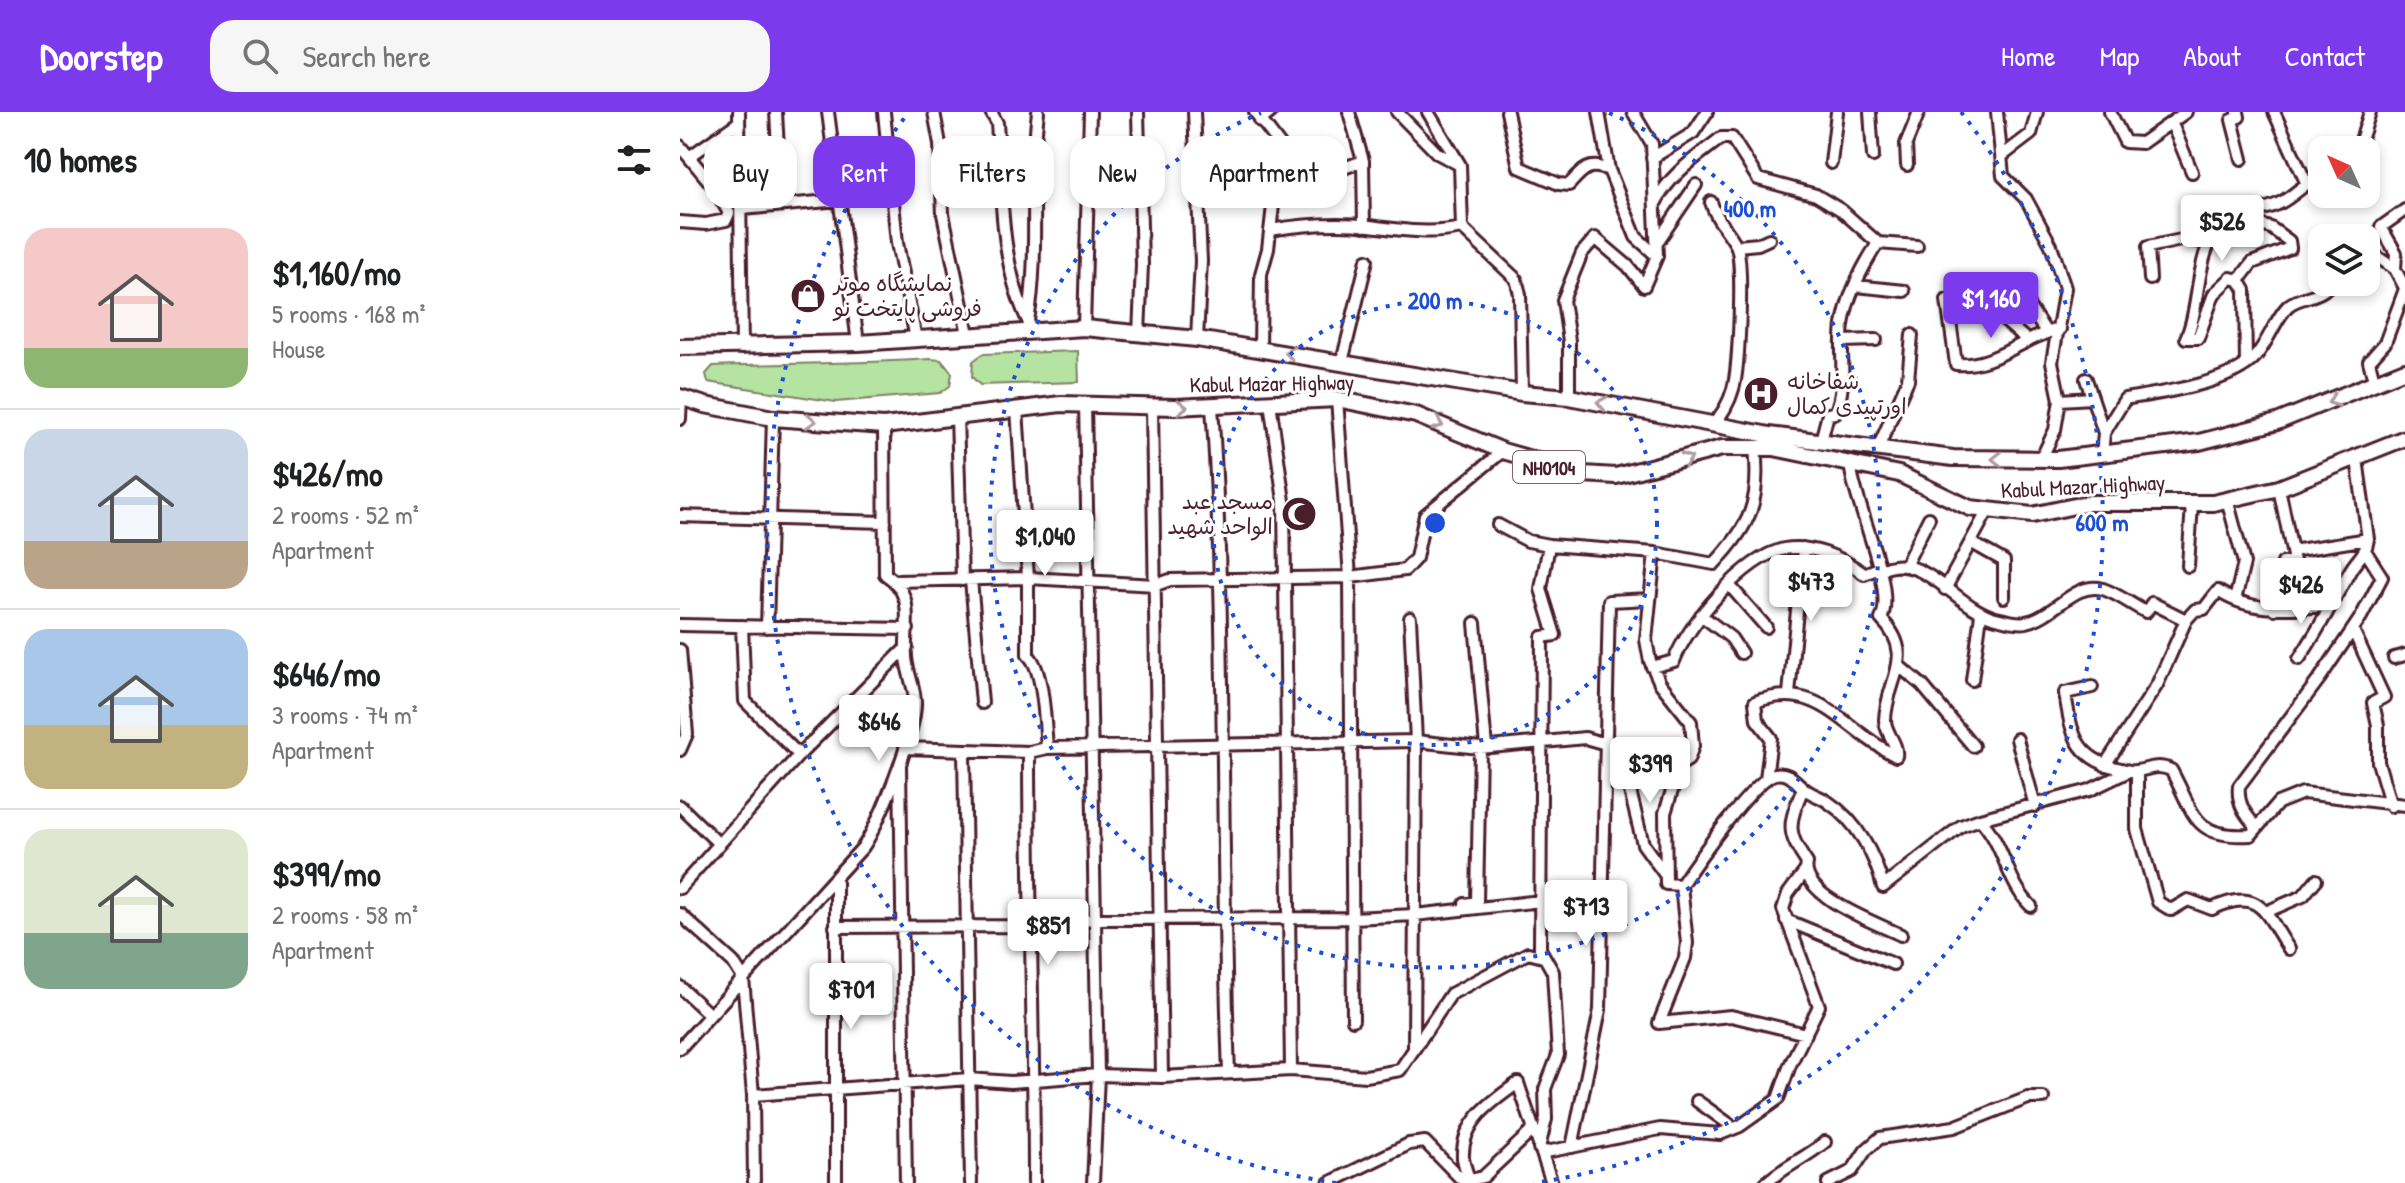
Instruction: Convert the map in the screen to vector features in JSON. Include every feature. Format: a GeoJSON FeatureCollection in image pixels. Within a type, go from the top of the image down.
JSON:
{"type":"FeatureCollection","features":[{"type":"Feature","properties":{"kind":"highway","name":"Kabul Mazar Highway"},"geometry":{"type":"LineString","coordinates":[[680,347],[858,343],[968,334],[1030,325],[1084,328],[1197,339],[1522,393],[1569,397],[1718,427],[1953,458],[2041,459],[2102,455],[2199,442],[2277,422],[2405,370]]}},
{"type":"Feature","properties":{"kind":"highway","name":"Kabul Mazar Highway"},"geometry":{"type":"LineString","coordinates":[[680,397],[773,418],[884,426],[1085,403],[1152,407],[1337,399],[1416,415],[1551,468],[1616,476],[1722,448],[1755,448],[1850,462],[1899,474],[1970,508],[2032,515],[2089,503],[2192,504],[2227,499],[2279,488],[2405,438]]}},
{"type":"Feature","properties":{"kind":"street"},"geometry":{"type":"LineString","coordinates":[[776,112],[777,136]]}},
{"type":"Feature","properties":{"kind":"street"},"geometry":{"type":"LineString","coordinates":[[828,112],[831,136]]}},
{"type":"Feature","properties":{"kind":"street"},"geometry":{"type":"LineString","coordinates":[[884,112],[897,243],[916,339]]}},
{"type":"Feature","properties":{"kind":"street"},"geometry":{"type":"LineString","coordinates":[[934,112],[940,144],[943,214],[968,334]]}},
{"type":"Feature","properties":{"kind":"street"},"geometry":{"type":"LineString","coordinates":[[991,112],[997,123],[1002,213],[1015,294],[1030,325]]}},
{"type":"Feature","properties":{"kind":"street"},"geometry":{"type":"LineString","coordinates":[[1030,325],[1035,234],[1032,164],[1038,112]]}},
{"type":"Feature","properties":{"kind":"street"},"geometry":{"type":"LineString","coordinates":[[1084,328],[1090,112]]}},
{"type":"Feature","properties":{"kind":"street"},"geometry":{"type":"LineString","coordinates":[[1138,112],[1142,265],[1139,334]]}},
{"type":"Feature","properties":{"kind":"street"},"geometry":{"type":"LineString","coordinates":[[1194,112],[1201,261],[1197,339]]}},
{"type":"Feature","properties":{"kind":"street"},"geometry":{"type":"LineString","coordinates":[[1271,112],[1258,117],[1273,136]]}},
{"type":"Feature","properties":{"kind":"street"},"geometry":{"type":"LineString","coordinates":[[1349,112],[1363,161],[1364,226]]}},
{"type":"Feature","properties":{"kind":"street"},"geometry":{"type":"LineString","coordinates":[[1397,112],[1437,153],[1460,165]]}},
{"type":"Feature","properties":{"kind":"street"},"geometry":{"type":"LineString","coordinates":[[1428,112],[1460,165],[1462,228],[1516,279],[1520,294],[1522,393]]}},
{"type":"Feature","properties":{"kind":"street"},"geometry":{"type":"LineString","coordinates":[[1507,112],[1519,167],[1526,171],[1569,185],[1586,167],[1596,165],[1609,170]]}},
{"type":"Feature","properties":{"kind":"street"},"geometry":{"type":"LineString","coordinates":[[1599,112],[1609,170],[1636,237],[1657,256]]}},
{"type":"Feature","properties":{"kind":"street"},"geometry":{"type":"LineString","coordinates":[[1569,397],[1569,341],[1563,300],[1587,245],[1595,238],[1628,266],[1644,286],[1657,256],[1652,144],[1633,112]]}},
{"type":"Feature","properties":{"kind":"street"},"geometry":{"type":"LineString","coordinates":[[1652,158],[1693,133],[1707,112]]}},
{"type":"Feature","properties":{"kind":"street"},"geometry":{"type":"LineString","coordinates":[[1831,163],[1837,112]]}},
{"type":"Feature","properties":{"kind":"street"},"geometry":{"type":"LineString","coordinates":[[1870,112],[1873,156]]}},
{"type":"Feature","properties":{"kind":"street"},"geometry":{"type":"LineString","coordinates":[[1907,165],[1906,144],[1919,112]]}},
{"type":"Feature","properties":{"kind":"street"},"geometry":{"type":"LineString","coordinates":[[1997,112],[2003,176],[2026,199],[2056,260],[2065,288],[2052,362],[2060,400],[2055,430],[2041,459]]}},
{"type":"Feature","properties":{"kind":"street"},"geometry":{"type":"LineString","coordinates":[[2002,156],[2031,134],[2037,112]]}},
{"type":"Feature","properties":{"kind":"street"},"geometry":{"type":"LineString","coordinates":[[2110,112],[2125,142],[2142,143],[2179,116],[2192,172]]}},
{"type":"Feature","properties":{"kind":"street"},"geometry":{"type":"LineString","coordinates":[[2238,112],[2239,117],[2232,120],[2242,159]]}},
{"type":"Feature","properties":{"kind":"street"},"geometry":{"type":"LineString","coordinates":[[2246,365],[2245,290],[2239,280],[2231,278],[2214,294],[2198,338],[2186,338],[2194,321],[2195,299],[2214,232],[2232,219],[2283,201],[2306,182],[2274,112]]}},
{"type":"Feature","properties":{"kind":"street"},"geometry":{"type":"LineString","coordinates":[[2362,136],[2370,112]]}},
{"type":"Feature","properties":{"kind":"street"},"geometry":{"type":"LineString","coordinates":[[689,157],[739,117]]}},
{"type":"Feature","properties":{"kind":"street"},"geometry":{"type":"LineString","coordinates":[[739,117],[742,348]]}},
{"type":"Feature","properties":{"kind":"street"},"geometry":{"type":"LineString","coordinates":[[1655,203],[1665,184],[1680,170],[1721,138],[1732,138],[1758,179],[1829,202],[1878,243],[1917,246]]}},
{"type":"Feature","properties":{"kind":"street"},"geometry":{"type":"LineString","coordinates":[[680,146],[727,206],[726,220]]}},
{"type":"Feature","properties":{"kind":"street"},"geometry":{"type":"LineString","coordinates":[[1347,167],[1363,161]]}},
{"type":"Feature","properties":{"kind":"street"},"geometry":{"type":"LineString","coordinates":[[1657,243],[1664,227],[1696,185]]}},
{"type":"Feature","properties":{"kind":"street"},"geometry":{"type":"LineString","coordinates":[[1711,202],[1718,223],[1737,246],[1740,268],[1734,386],[1718,427],[1722,448]]}},
{"type":"Feature","properties":{"kind":"street"},"geometry":{"type":"LineString","coordinates":[[742,209],[752,208]]}},
{"type":"Feature","properties":{"kind":"street"},"geometry":{"type":"LineString","coordinates":[[840,208],[858,343]]}},
{"type":"Feature","properties":{"kind":"street"},"geometry":{"type":"LineString","coordinates":[[1260,349],[1259,288],[1272,208]]}},
{"type":"Feature","properties":{"kind":"street"},"geometry":{"type":"LineString","coordinates":[[2395,269],[2396,253],[2381,227],[2405,210]]}},
{"type":"Feature","properties":{"kind":"street"},"geometry":{"type":"LineString","coordinates":[[680,222],[706,224],[726,220],[742,226]]}},
{"type":"Feature","properties":{"kind":"street"},"geometry":{"type":"LineString","coordinates":[[2239,280],[2252,263],[2294,249],[2289,241],[2271,228],[2260,225]]}},
{"type":"Feature","properties":{"kind":"street"},"geometry":{"type":"LineString","coordinates":[[1270,230],[1297,226],[1364,226],[1395,232],[1462,228]]}},
{"type":"Feature","properties":{"kind":"street"},"geometry":{"type":"LineString","coordinates":[[1737,246],[1758,244],[1769,239]]}},
{"type":"Feature","properties":{"kind":"street"},"geometry":{"type":"LineString","coordinates":[[2150,279],[2148,247],[2186,239],[2210,243]]}},
{"type":"Feature","properties":{"kind":"street"},"geometry":{"type":"LineString","coordinates":[[1821,441],[1828,414],[1835,413],[1839,405],[1843,322],[1856,286],[1878,243]]}},
{"type":"Feature","properties":{"kind":"street"},"geometry":{"type":"LineString","coordinates":[[2375,384],[2369,361],[2385,343],[2405,288],[2395,269],[2380,259]]}},
{"type":"Feature","properties":{"kind":"street"},"geometry":{"type":"LineString","coordinates":[[1342,362],[1367,260]]}},
{"type":"Feature","properties":{"kind":"street"},"geometry":{"type":"LineString","coordinates":[[1975,283],[1992,310],[2028,341]]}},
{"type":"Feature","properties":{"kind":"street"},"geometry":{"type":"LineString","coordinates":[[1856,286],[1904,291]]}},
{"type":"Feature","properties":{"kind":"street"},"geometry":{"type":"LineString","coordinates":[[2004,289],[2027,304],[2046,332]]}},
{"type":"Feature","properties":{"kind":"street"},"geometry":{"type":"LineString","coordinates":[[2104,433],[2125,399],[2188,387],[2246,365],[2272,336],[2290,304],[2311,296]]}},
{"type":"Feature","properties":{"kind":"street"},"geometry":{"type":"LineString","coordinates":[[1947,300],[1956,364],[1981,363],[2046,332],[2060,329]]}},
{"type":"Feature","properties":{"kind":"street"},"geometry":{"type":"LineString","coordinates":[[1878,448],[1908,380],[1912,335]]}},
{"type":"Feature","properties":{"kind":"street"},"geometry":{"type":"LineString","coordinates":[[1842,341],[1876,340]]}},
{"type":"Feature","properties":{"kind":"street"},"geometry":{"type":"LineString","coordinates":[[2086,379],[2104,433],[2102,455]]}},
{"type":"Feature","properties":{"kind":"street"},"geometry":{"type":"LineString","coordinates":[[680,397],[680,419]]}},
{"type":"Feature","properties":{"kind":"street"},"geometry":{"type":"LineString","coordinates":[[2060,400],[2092,398]]}},
{"type":"Feature","properties":{"kind":"street"},"geometry":{"type":"LineString","coordinates":[[1337,399],[1350,577],[1353,1020]]}},
{"type":"Feature","properties":{"kind":"street"},"geometry":{"type":"LineString","coordinates":[[1270,402],[1284,501],[1291,1070]]}},
{"type":"Feature","properties":{"kind":"street"},"geometry":{"type":"LineString","coordinates":[[1085,403],[1098,1075],[1093,1183]]}},
{"type":"Feature","properties":{"kind":"street"},"geometry":{"type":"LineString","coordinates":[[1212,406],[1220,580],[1224,745],[1223,918],[1229,1073]]}},
{"type":"Feature","properties":{"kind":"street"},"geometry":{"type":"LineString","coordinates":[[1152,407],[1160,746],[1162,1077]]}},
{"type":"Feature","properties":{"kind":"street"},"geometry":{"type":"LineString","coordinates":[[1017,409],[1028,578],[1028,655],[1034,660],[1042,694],[1047,748]]}},
{"type":"Feature","properties":{"kind":"street"},"geometry":{"type":"LineString","coordinates":[[957,416],[966,580],[982,703]]}},
{"type":"Feature","properties":{"kind":"street"},"geometry":{"type":"LineString","coordinates":[[767,627],[773,418]]}},
{"type":"Feature","properties":{"kind":"street"},"geometry":{"type":"LineString","coordinates":[[680,1048],[836,877],[874,830],[905,748],[915,702],[907,647],[908,601],[896,581],[885,574],[884,426]]}},
{"type":"Feature","properties":{"kind":"street"},"geometry":{"type":"LineString","coordinates":[[1498,525],[1528,541],[1549,545],[1655,553],[1714,564],[1744,533],[1758,475],[1755,448]]}},
{"type":"Feature","properties":{"kind":"street"},"geometry":{"type":"LineString","coordinates":[[896,581],[1028,578],[1156,585],[1170,580],[1350,577],[1405,570],[1416,558],[1425,515],[1503,451]]}},
{"type":"Feature","properties":{"kind":"street"},"geometry":{"type":"LineString","coordinates":[[2299,659],[2352,566],[2366,552],[2368,539],[2357,459]]}},
{"type":"Feature","properties":{"kind":"street"},"geometry":{"type":"LineString","coordinates":[[1766,779],[1771,738],[1757,720],[1755,702],[1789,694],[1806,696],[1824,705],[1864,737],[1896,756],[1885,717],[1899,666],[1895,633],[1881,619],[1887,595],[1852,486],[1850,462]]}},
{"type":"Feature","properties":{"kind":"street"},"geometry":{"type":"LineString","coordinates":[[2274,609],[2283,563],[2293,562],[2279,488]]}},
{"type":"Feature","properties":{"kind":"street"},"geometry":{"type":"LineString","coordinates":[[2227,499],[2244,563],[2235,600]]}},
{"type":"Feature","properties":{"kind":"street"},"geometry":{"type":"LineString","coordinates":[[2188,566],[2192,504]]}},
{"type":"Feature","properties":{"kind":"street"},"geometry":{"type":"LineString","coordinates":[[1945,589],[1987,512]]}},
{"type":"Feature","properties":{"kind":"street"},"geometry":{"type":"LineString","coordinates":[[680,516],[885,522]]}},
{"type":"Feature","properties":{"kind":"street"},"geometry":{"type":"LineString","coordinates":[[1905,566],[1929,518]]}},
{"type":"Feature","properties":{"kind":"street"},"geometry":{"type":"LineString","coordinates":[[2292,551],[2368,539]]}},
{"type":"Feature","properties":{"kind":"street"},"geometry":{"type":"LineString","coordinates":[[1972,543],[2004,561],[2004,597]]}},
{"type":"Feature","properties":{"kind":"street"},"geometry":{"type":"LineString","coordinates":[[1539,1148],[1546,1119],[1545,1089],[1558,1055],[1553,972],[1543,957],[1541,901],[1542,637],[1555,635],[1541,589],[1549,545]]}},
{"type":"Feature","properties":{"kind":"street"},"geometry":{"type":"LineString","coordinates":[[1789,694],[1803,548]]}},
{"type":"Feature","properties":{"kind":"street"},"geometry":{"type":"LineString","coordinates":[[1652,667],[1674,661],[1701,615],[1730,586],[1774,552],[1803,548],[1850,563],[1864,574],[1890,564],[1917,568],[1981,614],[2025,623],[2049,612],[2078,591],[2100,588],[2146,612],[2152,603],[2186,620]]}},
{"type":"Feature","properties":{"kind":"street"},"geometry":{"type":"LineString","coordinates":[[2257,828],[2244,812],[2238,798],[2239,786],[2353,630],[2382,577],[2366,552]]}},
{"type":"Feature","properties":{"kind":"street"},"geometry":{"type":"LineString","coordinates":[[1655,553],[1646,640],[1652,667],[1691,722],[1693,746],[1688,760],[1680,765],[1665,813],[1666,884],[1681,885]]}},
{"type":"Feature","properties":{"kind":"street"},"geometry":{"type":"LineString","coordinates":[[1730,586],[1766,627]]}},
{"type":"Feature","properties":{"kind":"street"},"geometry":{"type":"LineString","coordinates":[[2105,765],[2152,694],[2186,620],[2195,610],[2204,609],[2218,591],[2235,600],[2274,609],[2331,606]]}},
{"type":"Feature","properties":{"kind":"street"},"geometry":{"type":"LineString","coordinates":[[1572,1147],[1600,1010],[1609,601],[1650,599]]}},
{"type":"Feature","properties":{"kind":"street"},"geometry":{"type":"LineString","coordinates":[[1972,680],[1981,614]]}},
{"type":"Feature","properties":{"kind":"street"},"geometry":{"type":"LineString","coordinates":[[1701,615],[1731,638],[1741,653]]}},
{"type":"Feature","properties":{"kind":"street"},"geometry":{"type":"LineString","coordinates":[[1410,618],[1416,741],[1414,1049]]}},
{"type":"Feature","properties":{"kind":"street"},"geometry":{"type":"LineString","coordinates":[[1450,911],[1454,906],[1477,902],[1483,747],[1475,623]]}},
{"type":"Feature","properties":{"kind":"street"},"geometry":{"type":"LineString","coordinates":[[680,625],[908,629]]}},
{"type":"Feature","properties":{"kind":"street"},"geometry":{"type":"LineString","coordinates":[[742,626],[745,701],[799,755]]}},
{"type":"Feature","properties":{"kind":"street"},"geometry":{"type":"LineString","coordinates":[[2353,630],[2384,697],[2373,703],[2378,725],[2376,747],[2391,806]]}},
{"type":"Feature","properties":{"kind":"street"},"geometry":{"type":"LineString","coordinates":[[680,888],[799,755],[907,647]]}},
{"type":"Feature","properties":{"kind":"street"},"geometry":{"type":"LineString","coordinates":[[680,650],[682,743]]}},
{"type":"Feature","properties":{"kind":"street"},"geometry":{"type":"LineString","coordinates":[[1899,666],[1922,685],[1973,746]]}},
{"type":"Feature","properties":{"kind":"street"},"geometry":{"type":"LineString","coordinates":[[2092,687],[2065,693],[2081,749],[2105,765],[2133,771]]}},
{"type":"Feature","properties":{"kind":"street"},"geometry":{"type":"LineString","coordinates":[[905,748],[1029,752],[1047,748],[1416,741],[1483,747],[1544,739],[1605,747],[1680,765]]}},
{"type":"Feature","properties":{"kind":"street"},"geometry":{"type":"LineString","coordinates":[[2017,739],[2035,806]]}},
{"type":"Feature","properties":{"kind":"street"},"geometry":{"type":"LineString","coordinates":[[1605,747],[1630,791],[1643,844],[1666,876]]}},
{"type":"Feature","properties":{"kind":"street"},"geometry":{"type":"LineString","coordinates":[[964,752],[971,1183]]}},
{"type":"Feature","properties":{"kind":"street"},"geometry":{"type":"LineString","coordinates":[[1029,752],[1029,926],[1036,1080],[1034,1183]]}},
{"type":"Feature","properties":{"kind":"street"},"geometry":{"type":"LineString","coordinates":[[898,760],[906,1183]]}},
{"type":"Feature","properties":{"kind":"street"},"geometry":{"type":"LineString","coordinates":[[1806,1034],[1731,1016],[1659,1023],[1685,958],[1687,943],[1681,885],[1720,831],[1766,779],[1776,774],[1791,776],[1803,788],[1829,803],[1858,832],[1877,861],[1883,887],[1961,826],[2090,790],[2133,771],[2160,765],[2171,770],[2180,795],[2198,821],[2216,835],[2251,835],[2278,803],[2303,793],[2391,806],[2405,805]]}},
{"type":"Feature","properties":{"kind":"street"},"geometry":{"type":"LineString","coordinates":[[2133,771],[2137,829],[2158,902],[2171,910],[2188,900],[2212,909],[2236,899],[2254,902],[2268,911],[2289,949]]}},
{"type":"Feature","properties":{"kind":"street"},"geometry":{"type":"LineString","coordinates":[[1539,1148],[1546,1152],[1660,1129],[1720,1134],[1740,1126],[1778,1099],[1790,1065],[1819,1006],[1783,909],[1788,894],[1806,870],[1807,863],[1792,841],[1790,822],[1803,788]]}},
{"type":"Feature","properties":{"kind":"street"},"geometry":{"type":"LineString","coordinates":[[680,806],[719,844]]}},
{"type":"Feature","properties":{"kind":"street"},"geometry":{"type":"LineString","coordinates":[[1980,819],[1998,843],[2015,887],[2031,906]]}},
{"type":"Feature","properties":{"kind":"street"},"geometry":{"type":"LineString","coordinates":[[1806,870],[1813,886],[1829,900],[1901,935]]}},
{"type":"Feature","properties":{"kind":"street"},"geometry":{"type":"LineString","coordinates":[[836,877],[833,1069],[837,1088],[836,1183]]}},
{"type":"Feature","properties":{"kind":"street"},"geometry":{"type":"LineString","coordinates":[[2268,911],[2303,896],[2316,880]]}},
{"type":"Feature","properties":{"kind":"street"},"geometry":{"type":"LineString","coordinates":[[835,927],[1029,926],[1093,919],[1352,918],[1415,915],[1541,901],[1604,903]]}},
{"type":"Feature","properties":{"kind":"street"},"geometry":{"type":"LineString","coordinates":[[680,914],[733,962],[743,978],[753,1095],[754,1183]]}},
{"type":"Feature","properties":{"kind":"street"},"geometry":{"type":"LineString","coordinates":[[1786,920],[1893,964]]}},
{"type":"Feature","properties":{"kind":"street"},"geometry":{"type":"LineString","coordinates":[[753,1095],[969,1079],[1036,1080],[1098,1075],[1162,1077],[1291,1070],[1366,1076],[1385,1074],[1400,1070],[1451,994],[1528,953],[1543,957]]}},
{"type":"Feature","properties":{"kind":"street"},"geometry":{"type":"LineString","coordinates":[[680,987],[710,1015]]}},
{"type":"Feature","properties":{"kind":"street"},"geometry":{"type":"LineString","coordinates":[[1468,1182],[1463,1157],[1465,1130],[1488,1106],[1518,1083],[1552,1183]]}},
{"type":"Feature","properties":{"kind":"street"},"geometry":{"type":"LineString","coordinates":[[1828,1183],[1852,1171],[1866,1150],[1880,1138],[1954,1127],[2028,1098],[2043,1098]]}},
{"type":"Feature","properties":{"kind":"street"},"geometry":{"type":"LineString","coordinates":[[1697,1101],[1729,1124],[1730,1129]]}},
{"type":"Feature","properties":{"kind":"street"},"geometry":{"type":"LineString","coordinates":[[1468,1182],[1483,1177],[1532,1131]]}},
{"type":"Feature","properties":{"kind":"street"},"geometry":{"type":"LineString","coordinates":[[1329,1183],[1409,1144],[1425,1142],[1468,1182]]}},
{"type":"Feature","properties":{"kind":"street"},"geometry":{"type":"LineString","coordinates":[[1766,1183],[1787,1164],[1809,1155],[1825,1142]]}},
{"type":"Feature","properties":{"kind":"green space"},"geometry":{"type":"Polygon","coordinates":[[[1078,351],[1079,382],[980,385],[972,377],[973,361],[983,354],[1078,351]]]}},
{"type":"Feature","properties":{"kind":"green space"},"geometry":{"type":"Polygon","coordinates":[[[941,360],[952,373],[950,386],[940,393],[836,402],[708,382],[706,374],[713,366],[941,360]]]}},
{"type":"Feature","properties":{"kind":"place","name":"نمایشگاه موتر فروشی پایتخت نو"},"geometry":{"type":"Point","coordinates":[808,296]}},
{"type":"Feature","properties":{"kind":"place","name":"شفاخانه اورتپیدی کمال"},"geometry":{"type":"Point","coordinates":[1761,394]}},
{"type":"Feature","properties":{"kind":"place","name":"مسجد عبد الواحد شهید"},"geometry":{"type":"Point","coordinates":[1299,514]}}]}
